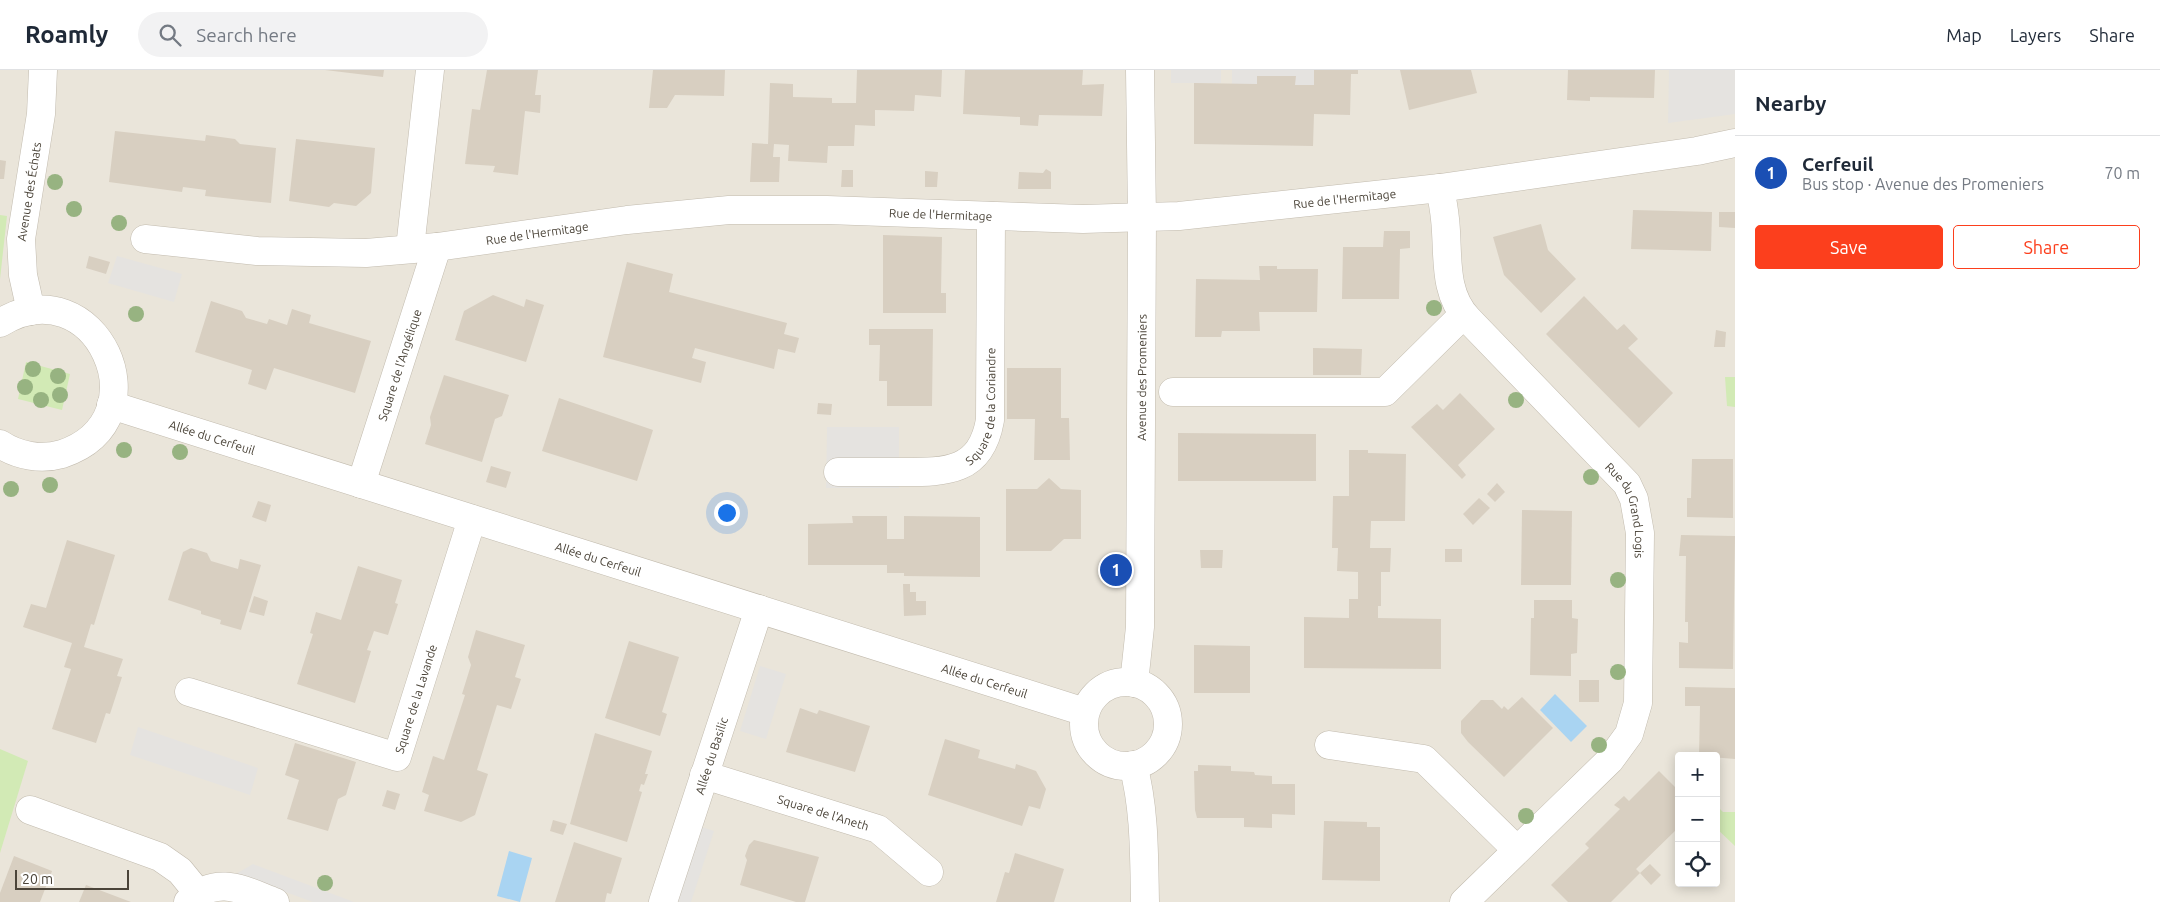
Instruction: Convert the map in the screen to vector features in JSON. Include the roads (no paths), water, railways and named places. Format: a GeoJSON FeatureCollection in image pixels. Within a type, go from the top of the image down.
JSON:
{"type":"FeatureCollection","features":[{"type":"Feature","properties":{"kind":"street","name":"Avenue des Échats"},"geometry":{"type":"LineString","coordinates":[[31,311],[23,275],[21,239],[40,114],[43,70]]}},
{"type":"Feature","properties":{"kind":"street","name":"Square de l'Angélique"},"geometry":{"type":"LineString","coordinates":[[361,484],[424,248],[430,70]]}},
{"type":"Feature","properties":{"kind":"street","name":"Avenue des Promeniers"},"geometry":{"type":"LineString","coordinates":[[1134,683],[1140,627],[1142,218],[1140,70]]}},
{"type":"Feature","properties":{"kind":"street","name":"Rue de l'Hermitage"},"geometry":{"type":"LineString","coordinates":[[145,239],[257,250],[366,253],[424,248],[627,220],[729,210],[827,210],[991,216],[1142,218],[1178,216],[1440,188],[1678,154],[1735,143]]}},
{"type":"Feature","properties":{"kind":"street","name":"Rue du Grand Logis"},"geometry":{"type":"LineString","coordinates":[[1440,188],[1445,218],[1450,286],[1463,315],[1613,468],[1627,484],[1639,516],[1639,679],[1635,719],[1621,748],[1464,902]]}},
{"type":"Feature","properties":{"kind":"street","name":"Square de la Coriandre"},"geometry":{"type":"LineString","coordinates":[[838,472],[940,472],[964,464],[982,446],[990,420],[991,216]]}},
{"type":"Feature","properties":{"kind":"street"},"geometry":{"type":"LineString","coordinates":[[0,323],[16,315],[31,311],[49,311],[81,322],[94,333],[108,354],[113,370],[114,388],[111,405],[96,433],[68,452],[48,457],[36,457],[2,448]]}},
{"type":"Feature","properties":{"kind":"street"},"geometry":{"type":"LineString","coordinates":[[1173,392],[1385,392],[1463,315]]}},
{"type":"Feature","properties":{"kind":"street","name":"Allée du Cerfeuil"},"geometry":{"type":"LineString","coordinates":[[111,405],[1085,712]]}},
{"type":"Feature","properties":{"kind":"street","name":"Square de la Lavande"},"geometry":{"type":"LineString","coordinates":[[189,692],[397,758],[472,519]]}},
{"type":"Feature","properties":{"kind":"street","name":"Allée du Basilic"},"geometry":{"type":"LineString","coordinates":[[663,902],[759,610]]}},
{"type":"Feature","properties":{"kind":"street"},"geometry":{"type":"LineString","coordinates":[[1134,683],[1142,685],[1157,696],[1167,721],[1165,739],[1156,753],[1142,763],[1133,765],[1115,764],[1106,761],[1092,748],[1084,731],[1085,712],[1096,695],[1104,688],[1113,684],[1134,683]]}},
{"type":"Feature","properties":{"kind":"street"},"geometry":{"type":"LineString","coordinates":[[1329,745],[1424,759],[1518,850]]}},
{"type":"Feature","properties":{"kind":"street"},"geometry":{"type":"LineString","coordinates":[[1133,765],[1137,778],[1143,837],[1146,902]]}},
{"type":"Feature","properties":{"kind":"street","name":"Square de l'Aneth"},"geometry":{"type":"LineString","coordinates":[[704,775],[878,829],[928,872]]}},
{"type":"Feature","properties":{"kind":"street"},"geometry":{"type":"LineString","coordinates":[[30,810],[160,856],[180,871],[193,898],[222,886],[235,887],[274,902]]}},
{"type":"Feature","properties":{"kind":"water"},"geometry":{"type":"Polygon","coordinates":[[[1555,694],[1587,726],[1571,742],[1540,710],[1555,694]]]}},
{"type":"Feature","properties":{"kind":"water"},"geometry":{"type":"Polygon","coordinates":[[[509,851],[532,858],[520,902],[497,896],[509,851]]]}},
{"type":"Feature","properties":{"kind":"place","name":"Cerfeuil"},"geometry":{"type":"Point","coordinates":[1116,570]}}]}
